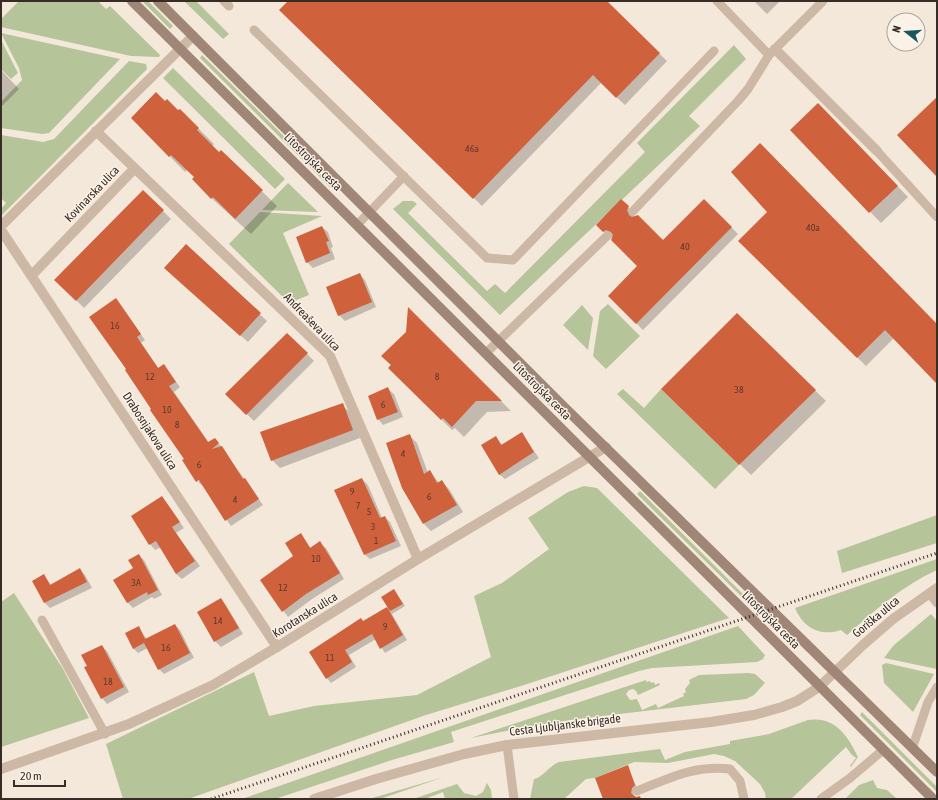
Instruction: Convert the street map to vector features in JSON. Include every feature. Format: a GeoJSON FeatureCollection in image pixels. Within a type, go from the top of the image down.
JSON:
{"type":"FeatureCollection","features":[{"type":"Feature","properties":{"kind":"main road","name":"Litostrojska cesta"},"geometry":{"type":"LineString","coordinates":[[132,1],[358,224],[819,687],[933,799]]}},
{"type":"Feature","properties":{"kind":"main road","name":"Litostrojska cesta"},"geometry":{"type":"LineString","coordinates":[[158,1],[636,477],[913,746],[937,772]]}},
{"type":"Feature","properties":{"kind":"main road"},"geometry":{"type":"LineString","coordinates":[[623,490],[636,477]]}},
{"type":"Feature","properties":{"kind":"street"},"geometry":{"type":"LineString","coordinates":[[1,226],[193,36]]}},
{"type":"Feature","properties":{"kind":"street"},"geometry":{"type":"LineString","coordinates":[[772,52],[877,150]]}},
{"type":"Feature","properties":{"kind":"street","name":"Kovinarska ulica"},"geometry":{"type":"LineString","coordinates":[[32,275],[134,169],[96,131]]}},
{"type":"Feature","properties":{"kind":"street","name":"Andreaševa ulica"},"geometry":{"type":"LineString","coordinates":[[134,169],[330,356],[418,560]]}},
{"type":"Feature","properties":{"kind":"street","name":"Drabosnjakova ulica"},"geometry":{"type":"LineString","coordinates":[[1,230],[277,648]]}},
{"type":"Feature","properties":{"kind":"street","name":"Korotanska ulica"},"geometry":{"type":"LineString","coordinates":[[1,769],[105,734],[186,699],[277,648],[418,560],[606,447]]}},
{"type":"Feature","properties":{"kind":"street","name":"Goriška ulica"},"geometry":{"type":"LineString","coordinates":[[819,687],[863,645],[908,607],[933,590]]}},
{"type":"Feature","properties":{"kind":"street","name":"Cesta Ljubljanske brigade"},"geometry":{"type":"LineString","coordinates":[[314,799],[412,768],[464,754],[507,745],[745,716],[797,701],[819,687]]}},
{"type":"Feature","properties":{"kind":"lane"},"geometry":{"type":"LineString","coordinates":[[717,1],[772,52]]}},
{"type":"Feature","properties":{"kind":"lane"},"geometry":{"type":"LineString","coordinates":[[633,211],[738,101],[748,89],[772,52],[823,1]]}},
{"type":"Feature","properties":{"kind":"lane"},"geometry":{"type":"LineString","coordinates":[[254,30],[487,258],[513,260],[714,51]]}},
{"type":"Feature","properties":{"kind":"lane"},"geometry":{"type":"LineString","coordinates":[[877,150],[937,217]]}},
{"type":"Feature","properties":{"kind":"lane"},"geometry":{"type":"LineString","coordinates":[[358,224],[404,176]]}},
{"type":"Feature","properties":{"kind":"lane"},"geometry":{"type":"LineString","coordinates":[[486,353],[607,236]]}},
{"type":"Feature","properties":{"kind":"lane"},"geometry":{"type":"LineString","coordinates":[[933,590],[937,603]]}},
{"type":"Feature","properties":{"kind":"lane"},"geometry":{"type":"LineString","coordinates":[[42,620],[105,734]]}},
{"type":"Feature","properties":{"kind":"lane"},"geometry":{"type":"LineString","coordinates":[[913,746],[928,702],[937,687]]}},
{"type":"Feature","properties":{"kind":"lane"},"geometry":{"type":"LineString","coordinates":[[507,745],[514,799]]}},
{"type":"Feature","properties":{"kind":"lane"},"geometry":{"type":"LineString","coordinates":[[821,799],[850,778],[883,750]]}},
{"type":"Feature","properties":{"kind":"lane"},"geometry":{"type":"LineString","coordinates":[[638,790],[694,769],[714,767],[730,769],[740,781],[744,799]]}},
{"type":"Feature","properties":{"kind":"green space"},"geometry":{"type":"Polygon","coordinates":[[[19,1],[98,1],[106,9],[110,6],[160,55],[159,57],[131,56],[1,27],[1,19],[19,1]]]}},
{"type":"Feature","properties":{"kind":"green space"},"geometry":{"type":"Polygon","coordinates":[[[142,1],[148,1],[173,26],[170,29],[142,1]]]}},
{"type":"Feature","properties":{"kind":"green space"},"geometry":{"type":"Polygon","coordinates":[[[184,1],[196,1],[229,34],[223,39],[184,1]]]}},
{"type":"Feature","properties":{"kind":"green space"},"geometry":{"type":"Polygon","coordinates":[[[1,33],[120,59],[49,133],[42,134],[1,128],[1,102],[22,80],[19,68],[1,33]]]}},
{"type":"Feature","properties":{"kind":"green space"},"geometry":{"type":"Polygon","coordinates":[[[1,40],[18,73],[11,79],[1,69],[1,40]]]}},
{"type":"Feature","properties":{"kind":"green space"},"geometry":{"type":"Polygon","coordinates":[[[734,45],[746,59],[689,116],[700,126],[500,315],[393,209],[403,201],[413,201],[417,204],[408,213],[487,291],[495,284],[505,293],[645,152],[637,143],[734,45]]]}},
{"type":"Feature","properties":{"kind":"green space"},"geometry":{"type":"Polygon","coordinates":[[[202,55],[334,186],[331,188],[200,58],[202,55]]]}},
{"type":"Feature","properties":{"kind":"green space"},"geometry":{"type":"Polygon","coordinates":[[[129,61],[146,64],[147,69],[2,215],[1,209],[6,203],[1,198],[1,135],[43,142],[54,139],[129,61]]]}},
{"type":"Feature","properties":{"kind":"green space"},"geometry":{"type":"Polygon","coordinates":[[[173,68],[285,179],[275,189],[163,78],[173,68]]]}},
{"type":"Feature","properties":{"kind":"green space"},"geometry":{"type":"Polygon","coordinates":[[[288,183],[318,212],[262,210],[288,183]]]}},
{"type":"Feature","properties":{"kind":"green space"},"geometry":{"type":"Polygon","coordinates":[[[260,212],[322,216],[283,233],[309,295],[289,303],[229,244],[260,212]]]}},
{"type":"Feature","properties":{"kind":"green space"},"geometry":{"type":"Polygon","coordinates":[[[608,304],[640,336],[606,369],[593,356],[600,311],[608,304]]]}},
{"type":"Feature","properties":{"kind":"green space"},"geometry":{"type":"Polygon","coordinates":[[[582,305],[593,318],[588,350],[563,325],[582,305]]]}},
{"type":"Feature","properties":{"kind":"green space"},"geometry":{"type":"Polygon","coordinates":[[[623,389],[644,408],[661,389],[739,465],[715,489],[617,394],[623,389]]]}},
{"type":"Feature","properties":{"kind":"green space"},"geometry":{"type":"Polygon","coordinates":[[[540,391],[557,409],[555,411],[537,394],[540,391]]]}},
{"type":"Feature","properties":{"kind":"green space"},"geometry":{"type":"Polygon","coordinates":[[[584,486],[597,488],[729,618],[524,685],[426,715],[188,799],[123,799],[106,744],[254,672],[269,716],[314,706],[417,695],[491,657],[474,596],[502,583],[549,549],[528,518],[568,492],[584,486]]]}},
{"type":"Feature","properties":{"kind":"green space"},"geometry":{"type":"Polygon","coordinates":[[[640,491],[751,602],[748,603],[637,494],[640,491]]]}},
{"type":"Feature","properties":{"kind":"green space"},"geometry":{"type":"Polygon","coordinates":[[[937,515],[937,543],[842,573],[837,551],[937,515]]]}},
{"type":"Feature","properties":{"kind":"green space"},"geometry":{"type":"Polygon","coordinates":[[[937,559],[937,570],[912,583],[847,635],[841,630],[826,632],[808,626],[798,615],[795,608],[937,559]]]}},
{"type":"Feature","properties":{"kind":"green space"},"geometry":{"type":"Polygon","coordinates":[[[14,593],[63,669],[89,718],[1,747],[1,602],[14,593]]]}},
{"type":"Feature","properties":{"kind":"green space"},"geometry":{"type":"Polygon","coordinates":[[[931,614],[937,621],[937,669],[884,658],[893,646],[931,614]]]}},
{"type":"Feature","properties":{"kind":"green space"},"geometry":{"type":"Polygon","coordinates":[[[738,626],[765,655],[763,659],[757,662],[652,668],[639,671],[451,732],[454,742],[392,760],[275,799],[242,799],[738,626]]]}},
{"type":"Feature","properties":{"kind":"green space"},"geometry":{"type":"Polygon","coordinates":[[[886,663],[934,674],[913,712],[884,683],[882,665],[886,663]]]}},
{"type":"Feature","properties":{"kind":"green space"},"geometry":{"type":"Polygon","coordinates":[[[755,674],[765,683],[754,695],[746,699],[577,719],[471,738],[646,680],[646,682],[650,681],[651,683],[654,682],[655,685],[659,683],[660,685],[638,695],[633,689],[629,690],[626,694],[630,700],[637,699],[642,710],[656,704],[658,708],[684,696],[683,694],[686,692],[685,689],[690,683],[689,680],[699,675],[755,674]]]}},
{"type":"Feature","properties":{"kind":"green space"},"geometry":{"type":"Polygon","coordinates":[[[862,712],[937,787],[937,792],[860,715],[862,712]]]}},
{"type":"Feature","properties":{"kind":"green space"},"geometry":{"type":"Polygon","coordinates":[[[808,720],[826,721],[833,724],[845,735],[858,757],[851,767],[850,766],[856,758],[846,747],[791,799],[766,799],[765,793],[760,784],[735,761],[724,756],[714,754],[668,763],[634,762],[595,778],[586,779],[564,799],[530,799],[534,779],[559,762],[660,749],[665,760],[685,752],[730,744],[730,741],[769,734],[808,720]]]}},
{"type":"Feature","properties":{"kind":"green space"},"geometry":{"type":"Polygon","coordinates":[[[444,777],[380,799],[369,799],[444,777]]]}},
{"type":"Feature","properties":{"kind":"green space"},"geometry":{"type":"Polygon","coordinates":[[[873,780],[877,788],[887,790],[897,799],[845,799],[859,785],[873,780]]]}},
{"type":"Feature","properties":{"kind":"green space"},"geometry":{"type":"Polygon","coordinates":[[[487,783],[491,790],[492,799],[445,799],[443,792],[425,799],[413,799],[457,784],[464,793],[476,796],[483,792],[487,783]]]}},
{"type":"Feature","properties":{"kind":"building"},"geometry":{"type":"Polygon","coordinates":[[[288,1],[607,1],[660,53],[616,98],[593,75],[473,199],[279,10],[288,1]]]}},
{"type":"Feature","properties":{"kind":"building"},"geometry":{"type":"Polygon","coordinates":[[[156,92],[165,101],[167,99],[178,110],[180,109],[199,128],[197,130],[219,152],[221,150],[263,190],[235,219],[213,197],[211,199],[192,179],[194,177],[171,155],[169,157],[131,118],[156,92]]]}},
{"type":"Feature","properties":{"kind":"building"},"geometry":{"type":"Polygon","coordinates":[[[937,97],[937,177],[897,135],[937,97]]]}},
{"type":"Feature","properties":{"kind":"building"},"geometry":{"type":"Polygon","coordinates":[[[818,103],[898,186],[869,213],[790,130],[818,103]]]}},
{"type":"Feature","properties":{"kind":"building"},"geometry":{"type":"Polygon","coordinates":[[[760,143],[937,324],[937,384],[885,330],[857,358],[738,241],[767,212],[731,172],[760,143]]]}},
{"type":"Feature","properties":{"kind":"building"},"geometry":{"type":"Polygon","coordinates":[[[143,190],[164,210],[76,301],[54,280],[143,190]]]}},
{"type":"Feature","properties":{"kind":"building"},"geometry":{"type":"Polygon","coordinates":[[[621,199],[629,206],[627,210],[629,215],[632,217],[638,215],[663,240],[704,199],[732,227],[636,324],[608,296],[637,266],[611,240],[613,235],[611,232],[606,230],[603,232],[596,225],[621,199]]]}},
{"type":"Feature","properties":{"kind":"building"},"geometry":{"type":"Polygon","coordinates":[[[322,226],[329,241],[326,242],[330,253],[306,263],[296,237],[322,226]]]}},
{"type":"Feature","properties":{"kind":"building"},"geometry":{"type":"Polygon","coordinates":[[[186,244],[261,313],[240,336],[164,268],[186,244]]]}},
{"type":"Feature","properties":{"kind":"building"},"geometry":{"type":"Polygon","coordinates":[[[360,273],[372,302],[338,316],[326,287],[360,273]]]}},
{"type":"Feature","properties":{"kind":"building"},"geometry":{"type":"Polygon","coordinates":[[[116,298],[141,334],[137,337],[158,368],[164,364],[176,382],[169,386],[208,442],[215,438],[219,443],[212,449],[222,446],[243,479],[245,478],[259,499],[225,521],[199,480],[196,482],[182,460],[184,459],[150,410],[151,409],[125,370],[126,369],[89,317],[116,298]]]}},
{"type":"Feature","properties":{"kind":"building"},"geometry":{"type":"Polygon","coordinates":[[[408,307],[502,401],[476,401],[452,427],[443,418],[441,420],[388,368],[391,365],[381,356],[406,332],[408,307]]]}},
{"type":"Feature","properties":{"kind":"building"},"geometry":{"type":"Polygon","coordinates":[[[737,313],[816,390],[739,465],[661,389],[737,313]]]}},
{"type":"Feature","properties":{"kind":"building"},"geometry":{"type":"Polygon","coordinates":[[[287,333],[308,353],[246,415],[225,394],[287,333]]]}},
{"type":"Feature","properties":{"kind":"building"},"geometry":{"type":"Polygon","coordinates":[[[388,387],[398,412],[377,420],[368,396],[388,387]]]}},
{"type":"Feature","properties":{"kind":"building"},"geometry":{"type":"Polygon","coordinates":[[[343,403],[353,430],[271,461],[260,432],[343,403]]]}},
{"type":"Feature","properties":{"kind":"building"},"geometry":{"type":"Polygon","coordinates":[[[522,432],[534,452],[499,475],[481,445],[496,436],[501,445],[522,432]]]}},
{"type":"Feature","properties":{"kind":"building"},"geometry":{"type":"Polygon","coordinates":[[[410,434],[424,474],[430,470],[437,483],[442,480],[457,505],[423,524],[402,488],[386,443],[410,434]]]}},
{"type":"Feature","properties":{"kind":"building"},"geometry":{"type":"Polygon","coordinates":[[[362,478],[380,518],[385,516],[396,541],[364,555],[334,490],[362,478]]]}},
{"type":"Feature","properties":{"kind":"building"},"geometry":{"type":"Polygon","coordinates":[[[162,496],[180,522],[172,527],[195,561],[176,574],[156,541],[149,545],[131,516],[162,496]]]}},
{"type":"Feature","properties":{"kind":"building"},"geometry":{"type":"Polygon","coordinates":[[[301,533],[310,548],[320,541],[340,573],[306,594],[282,612],[260,580],[293,556],[285,543],[301,533]]]}},
{"type":"Feature","properties":{"kind":"building"},"geometry":{"type":"Polygon","coordinates":[[[139,554],[158,590],[148,595],[147,592],[127,603],[113,580],[133,568],[128,560],[139,554]]]}},
{"type":"Feature","properties":{"kind":"building"},"geometry":{"type":"Polygon","coordinates":[[[80,568],[87,582],[44,603],[32,581],[44,574],[50,585],[80,568]]]}},
{"type":"Feature","properties":{"kind":"building"},"geometry":{"type":"Polygon","coordinates":[[[394,589],[403,604],[390,611],[381,597],[394,589]]]}},
{"type":"Feature","properties":{"kind":"building"},"geometry":{"type":"Polygon","coordinates":[[[221,598],[239,628],[214,642],[197,612],[221,598]]]}},
{"type":"Feature","properties":{"kind":"building"},"geometry":{"type":"Polygon","coordinates":[[[387,607],[403,635],[380,649],[372,634],[345,650],[352,662],[326,679],[309,652],[361,618],[363,621],[387,607]]]}},
{"type":"Feature","properties":{"kind":"building"},"geometry":{"type":"Polygon","coordinates":[[[175,624],[190,653],[158,670],[144,643],[133,649],[125,633],[139,626],[145,639],[175,624]]]}},
{"type":"Feature","properties":{"kind":"building"},"geometry":{"type":"Polygon","coordinates":[[[102,645],[124,687],[101,699],[84,667],[87,666],[81,655],[102,645]]]}},
{"type":"Feature","properties":{"kind":"building"},"geometry":{"type":"Polygon","coordinates":[[[628,765],[635,785],[632,788],[631,793],[636,797],[640,796],[641,799],[603,799],[595,778],[628,765]]]}},
{"type":"Feature","properties":{"kind":"railway"},"geometry":{"type":"LineString","coordinates":[[211,799],[937,553]]}}]}
